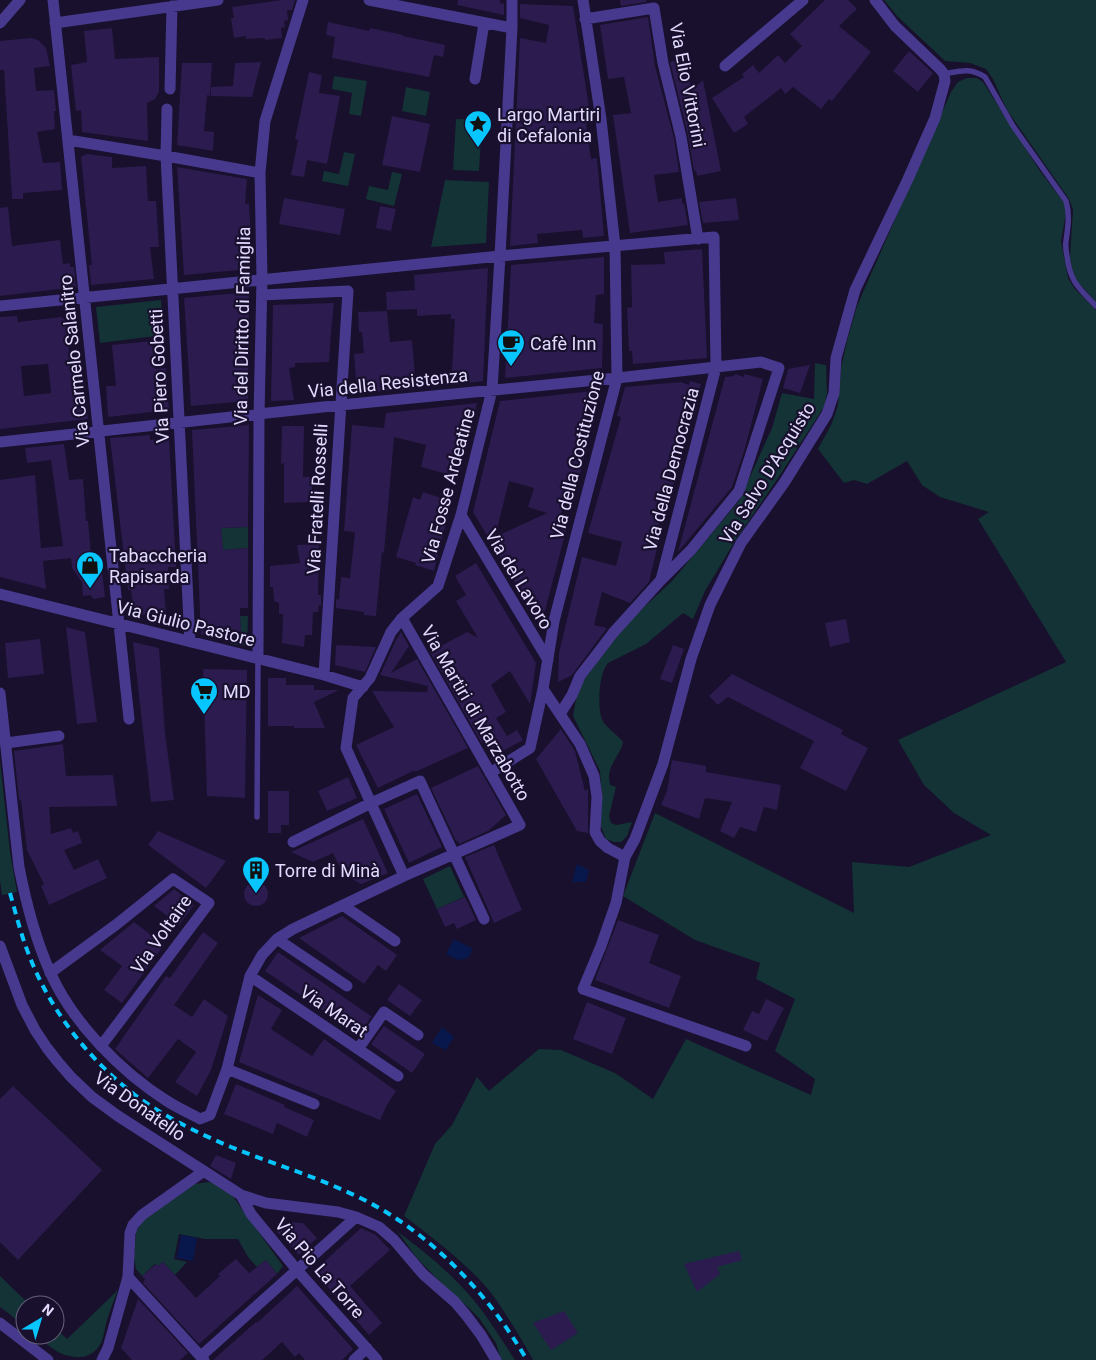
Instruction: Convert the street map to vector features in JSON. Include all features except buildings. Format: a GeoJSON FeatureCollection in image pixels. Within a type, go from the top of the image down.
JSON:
{"type":"FeatureCollection","features":[{"type":"Feature","properties":{"kind":"street"},"geometry":{"type":"LineString","coordinates":[[0,23],[20,0]]}},
{"type":"Feature","properties":{"kind":"street","name":"Via Carmelo Salanitro"},"geometry":{"type":"LineString","coordinates":[[53,0],[129,719]]}},
{"type":"Feature","properties":{"kind":"street"},"geometry":{"type":"LineString","coordinates":[[55,23],[218,0]]}},
{"type":"Feature","properties":{"kind":"street","name":"Via del Diritto di Famiglia"},"geometry":{"type":"LineString","coordinates":[[258,658],[259,415],[262,295],[260,173],[266,121],[303,0]]}},
{"type":"Feature","properties":{"kind":"street"},"geometry":{"type":"LineString","coordinates":[[369,0],[484,23],[512,22],[512,0]]}},
{"type":"Feature","properties":{"kind":"street","name":"Via della Costituzione"},"geometry":{"type":"LineString","coordinates":[[490,773],[530,748],[543,689],[554,621],[617,378],[615,246],[601,119],[583,0]]}},
{"type":"Feature","properties":{"kind":"street"},"geometry":{"type":"LineString","coordinates":[[725,66],[803,0]]}},
{"type":"Feature","properties":{"kind":"street"},"geometry":{"type":"LineString","coordinates":[[875,0],[895,26],[944,74]]}},
{"type":"Feature","properties":{"kind":"street"},"geometry":{"type":"LineString","coordinates":[[170,89],[172,6]]}},
{"type":"Feature","properties":{"kind":"street","name":"Via Elio Vittorini"},"geometry":{"type":"LineString","coordinates":[[586,20],[654,8],[663,63],[681,137],[698,239]]}},
{"type":"Feature","properties":{"kind":"street","name":"Via Fosse Ardeatine"},"geometry":{"type":"LineString","coordinates":[[404,876],[346,748],[353,698],[370,678],[391,632],[402,618],[438,586],[461,515],[492,390],[504,259],[512,22]]}},
{"type":"Feature","properties":{"kind":"street"},"geometry":{"type":"LineString","coordinates":[[475,79],[484,23]]}},
{"type":"Feature","properties":{"kind":"street","name":"Via Salvo D'Acquisto"},"geometry":{"type":"LineString","coordinates":[[746,1046],[583,989],[616,903],[625,857],[648,808],[663,764],[691,659],[710,605],[741,543],[784,483],[827,414],[834,393],[836,358],[855,290],[935,118],[945,81],[944,74]]}},
{"type":"Feature","properties":{"kind":"street","name":"Via Piero Gobetti"},"geometry":{"type":"LineString","coordinates":[[167,109],[166,156],[190,642]]}},
{"type":"Feature","properties":{"kind":"street"},"geometry":{"type":"LineString","coordinates":[[68,140],[260,173]]}},
{"type":"Feature","properties":{"kind":"street","name":"Via della Democrazia"},"geometry":{"type":"LineString","coordinates":[[660,581],[716,367],[714,237],[698,239]]}},
{"type":"Feature","properties":{"kind":"street"},"geometry":{"type":"LineString","coordinates":[[0,306],[262,279],[421,264],[504,259],[615,246],[698,239]]}},
{"type":"Feature","properties":{"kind":"street","name":"Via Fratelli Rosselli"},"geometry":{"type":"LineString","coordinates":[[262,295],[348,291],[324,675]]}},
{"type":"Feature","properties":{"kind":"street","name":"Via della Resistenza"},"geometry":{"type":"LineString","coordinates":[[0,442],[761,362],[779,368],[739,491],[691,550],[660,581]]}},
{"type":"Feature","properties":{"kind":"street","name":"Via del Lavoro"},"geometry":{"type":"LineString","coordinates":[[461,515],[548,660]]}},
{"type":"Feature","properties":{"kind":"street"},"geometry":{"type":"LineString","coordinates":[[560,714],[572,695],[580,676],[613,633],[660,581]]}},
{"type":"Feature","properties":{"kind":"street","name":"Via Giulio Pastore"},"geometry":{"type":"LineString","coordinates":[[0,594],[363,686]]}},
{"type":"Feature","properties":{"kind":"street","name":"Via Martiri di Marzabotto"},"geometry":{"type":"LineString","coordinates":[[402,618],[520,825],[453,855]]}},
{"type":"Feature","properties":{"kind":"street"},"geometry":{"type":"LineString","coordinates":[[543,689],[580,744],[594,776],[597,797],[595,832],[600,842],[625,857]]}},
{"type":"Feature","properties":{"kind":"street"},"geometry":{"type":"LineString","coordinates":[[0,693],[19,867],[33,927],[50,973],[66,1001],[101,1046],[131,1074],[167,1101],[200,1120],[210,1115],[227,1069],[250,976],[262,955],[277,938],[404,876],[453,855]]}},
{"type":"Feature","properties":{"kind":"street"},"geometry":{"type":"LineString","coordinates":[[6,743],[59,736]]}},
{"type":"Feature","properties":{"kind":"street"},"geometry":{"type":"LineString","coordinates":[[293,842],[420,781],[484,919]]}},
{"type":"Feature","properties":{"kind":"street","name":"Via Voltaire"},"geometry":{"type":"LineString","coordinates":[[50,973],[118,924],[173,879],[209,903],[101,1046]]}},
{"type":"Feature","properties":{"kind":"street"},"geometry":{"type":"LineString","coordinates":[[344,906],[395,941]]}},
{"type":"Feature","properties":{"kind":"street"},"geometry":{"type":"LineString","coordinates":[[277,938],[347,986]]}},
{"type":"Feature","properties":{"kind":"street","name":"Via Donatello"},"geometry":{"type":"LineString","coordinates":[[0,946],[22,1005],[35,1030],[71,1077],[92,1097],[118,1116],[241,1195]]}},
{"type":"Feature","properties":{"kind":"street","name":"Via Marat"},"geometry":{"type":"LineString","coordinates":[[250,976],[398,1076]]}},
{"type":"Feature","properties":{"kind":"street"},"geometry":{"type":"LineString","coordinates":[[358,1049],[384,1012],[418,1035]]}},
{"type":"Feature","properties":{"kind":"street"},"geometry":{"type":"LineString","coordinates":[[227,1069],[314,1104]]}},
{"type":"Feature","properties":{"kind":"street"},"geometry":{"type":"LineString","coordinates":[[102,1360],[108,1348],[128,1277],[130,1233],[133,1225],[142,1215],[204,1171]]}},
{"type":"Feature","properties":{"kind":"street"},"geometry":{"type":"LineString","coordinates":[[241,1195],[266,1203],[338,1212],[379,1227],[394,1240],[431,1282],[466,1315],[496,1360]]}},
{"type":"Feature","properties":{"kind":"street","name":"Via Pio La Torre"},"geometry":{"type":"LineString","coordinates":[[241,1195],[251,1214],[297,1270],[378,1360]]}},
{"type":"Feature","properties":{"kind":"street"},"geometry":{"type":"LineString","coordinates":[[128,1277],[202,1358],[356,1217]]}},
{"type":"Feature","properties":{"kind":"street"},"geometry":{"type":"LineString","coordinates":[[0,1323],[48,1360]]}},
{"type":"Feature","properties":{"kind":"street"},"geometry":{"type":"LineString","coordinates":[[354,1360],[367,1348]]}},
{"type":"Feature","properties":{"kind":"lane"},"geometry":{"type":"LineString","coordinates":[[944,74],[967,70],[977,72],[985,77],[1013,126],[1066,201],[1069,210],[1066,243],[1071,278],[1096,306]]}},
{"type":"Feature","properties":{"kind":"lane"},"geometry":{"type":"LineString","coordinates":[[257,817],[258,658]]}},
{"type":"Feature","properties":{"kind":"green space"},"geometry":{"type":"Polygon","coordinates":[[[884,0],[1096,0],[1096,302],[1078,282],[1073,273],[1070,259],[1073,209],[1069,199],[1007,110],[993,79],[986,69],[970,63],[945,61],[897,16],[884,0]]]}},
{"type":"Feature","properties":{"kind":"green space"},"geometry":{"type":"Polygon","coordinates":[[[334,76],[367,81],[361,116],[349,114],[352,93],[332,89],[334,76]]]}},
{"type":"Feature","properties":{"kind":"green space"},"geometry":{"type":"Polygon","coordinates":[[[967,78],[977,78],[983,82],[1040,171],[1065,204],[1066,213],[1061,241],[1068,278],[1075,289],[1096,310],[1096,1360],[533,1360],[509,1320],[485,1286],[452,1254],[404,1216],[435,1144],[452,1125],[477,1077],[489,1091],[539,1049],[561,1050],[615,1073],[653,1099],[686,1039],[811,1095],[815,1079],[775,1051],[795,999],[756,979],[760,963],[695,940],[623,896],[655,813],[854,913],[852,862],[909,867],[991,835],[954,813],[924,785],[898,740],[1066,662],[978,519],[989,512],[940,497],[922,485],[907,461],[867,484],[854,480],[844,483],[818,449],[832,423],[838,405],[841,368],[857,306],[951,92],[958,82],[967,78]]]}},
{"type":"Feature","properties":{"kind":"green space"},"geometry":{"type":"Polygon","coordinates":[[[406,87],[430,92],[426,116],[402,111],[406,87]]]}},
{"type":"Feature","properties":{"kind":"green space"},"geometry":{"type":"Polygon","coordinates":[[[456,119],[482,120],[479,171],[453,170],[456,119]]]}},
{"type":"Feature","properties":{"kind":"green space"},"geometry":{"type":"Polygon","coordinates":[[[344,152],[355,154],[348,186],[322,181],[324,171],[339,174],[344,152]]]}},
{"type":"Feature","properties":{"kind":"green space"},"geometry":{"type":"Polygon","coordinates":[[[392,172],[402,174],[394,206],[366,199],[369,186],[388,190],[392,172]]]}},
{"type":"Feature","properties":{"kind":"green space"},"geometry":{"type":"Polygon","coordinates":[[[445,180],[489,182],[486,243],[431,247],[445,180]]]}},
{"type":"Feature","properties":{"kind":"green space"},"geometry":{"type":"Polygon","coordinates":[[[161,300],[164,335],[100,343],[96,307],[161,300]]]}},
{"type":"Feature","properties":{"kind":"green space"},"geometry":{"type":"Polygon","coordinates":[[[815,363],[826,365],[827,394],[824,407],[735,541],[705,591],[693,619],[683,613],[646,644],[608,663],[605,667],[600,690],[600,714],[605,724],[623,742],[609,777],[610,785],[616,787],[609,816],[611,823],[616,825],[632,822],[627,836],[621,842],[606,839],[600,824],[602,802],[600,771],[573,716],[577,693],[586,677],[627,623],[672,581],[739,501],[772,428],[782,393],[814,399],[815,363]]]}},
{"type":"Feature","properties":{"kind":"green space"},"geometry":{"type":"Polygon","coordinates":[[[248,527],[248,548],[223,550],[221,528],[248,527]]]}},
{"type":"Feature","properties":{"kind":"green space"},"geometry":{"type":"Polygon","coordinates":[[[240,616],[248,616],[247,646],[230,644],[230,637],[241,637],[240,616]]]}},
{"type":"Feature","properties":{"kind":"green space"},"geometry":{"type":"Polygon","coordinates":[[[0,761],[10,852],[17,892],[2,895],[0,880],[0,761]]]}},
{"type":"Feature","properties":{"kind":"green space"},"geometry":{"type":"Polygon","coordinates":[[[450,866],[464,897],[437,909],[423,879],[450,866]]]}},
{"type":"Feature","properties":{"kind":"green space"},"geometry":{"type":"Polygon","coordinates":[[[208,1182],[218,1184],[232,1195],[283,1266],[277,1274],[266,1260],[257,1267],[248,1257],[238,1239],[205,1239],[179,1234],[174,1259],[187,1262],[175,1275],[163,1262],[158,1266],[155,1264],[142,1276],[136,1269],[134,1258],[136,1232],[143,1220],[195,1184],[208,1182]]]}},
{"type":"Feature","properties":{"kind":"green space"},"geometry":{"type":"Polygon","coordinates":[[[398,1232],[438,1264],[468,1293],[515,1360],[501,1360],[496,1343],[479,1318],[416,1257],[398,1232]]]}},
{"type":"Feature","properties":{"kind":"green space"},"geometry":{"type":"Polygon","coordinates":[[[0,1276],[20,1295],[15,1295],[15,1318],[0,1307],[0,1276]]]}},
{"type":"Feature","properties":{"kind":"green space"},"geometry":{"type":"Polygon","coordinates":[[[118,1290],[108,1316],[101,1343],[93,1353],[82,1357],[64,1355],[48,1345],[65,1345],[65,1337],[67,1339],[118,1290]]]}},
{"type":"Feature","properties":{"kind":"shaded area"},"geometry":{"type":"Polygon","coordinates":[[[577,864],[589,870],[586,882],[572,882],[577,864]]]}},
{"type":"Feature","properties":{"kind":"shaded area"},"geometry":{"type":"Polygon","coordinates":[[[454,939],[473,949],[468,958],[458,960],[446,954],[454,939]]]}},
{"type":"Feature","properties":{"kind":"shaded area"},"geometry":{"type":"Polygon","coordinates":[[[442,1027],[454,1037],[446,1050],[432,1043],[442,1027]]]}},
{"type":"Feature","properties":{"kind":"shaded area"},"geometry":{"type":"Polygon","coordinates":[[[181,1235],[197,1238],[193,1261],[177,1258],[181,1235]]]}},
{"type":"Feature","properties":{"kind":"railway"},"geometry":{"type":"LineString","coordinates":[[10,893],[26,947],[48,995],[72,1032],[118,1081],[158,1110],[194,1130],[231,1147],[307,1175],[363,1199],[403,1223],[445,1257],[463,1275],[498,1316],[527,1360]]}},
{"type":"Feature","properties":{"kind":"place","name":"Largo Martiri di Cefalonia"},"geometry":{"type":"Point","coordinates":[478,148]}},
{"type":"Feature","properties":{"kind":"place","name":"Cafè Inn"},"geometry":{"type":"Point","coordinates":[511,367]}},
{"type":"Feature","properties":{"kind":"place","name":"Tabaccheria Rapisarda"},"geometry":{"type":"Point","coordinates":[90,589]}},
{"type":"Feature","properties":{"kind":"place","name":"MD"},"geometry":{"type":"Point","coordinates":[204,715]}},
{"type":"Feature","properties":{"kind":"place","name":"Torre di Minà"},"geometry":{"type":"Point","coordinates":[256,894]}}]}
